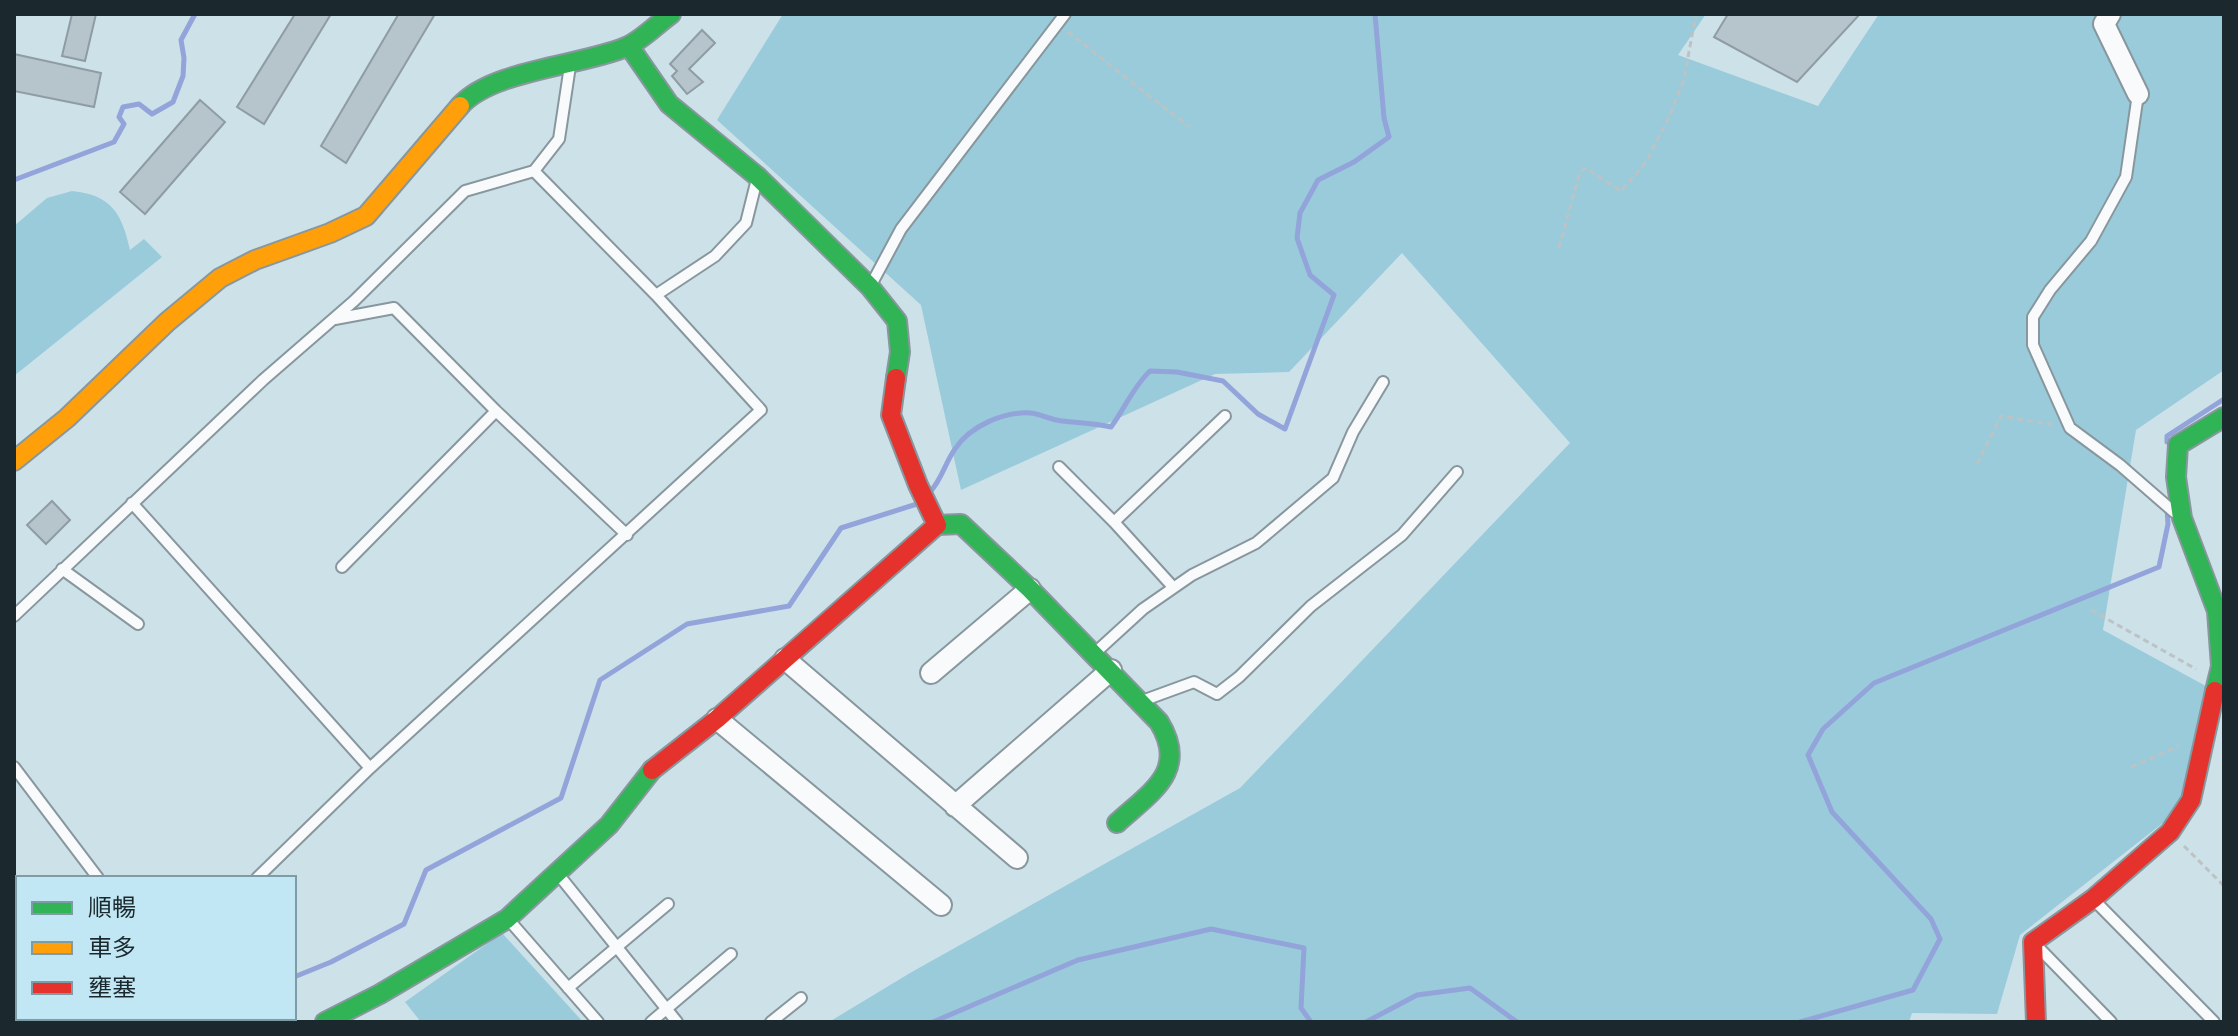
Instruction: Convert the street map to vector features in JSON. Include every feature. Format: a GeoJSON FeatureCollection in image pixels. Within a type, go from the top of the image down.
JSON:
{"type":"FeatureCollection","features":[{"type":"Feature","properties":{"kind":"street"},"geometry":{"type":"LineString","coordinates":[[2110,14],[2104,24],[2138,94]]}},
{"type":"Feature","properties":{"kind":"street"},"geometry":{"type":"LineString","coordinates":[[14,461],[68,418],[173,317],[221,278],[248,264],[345,229],[366,216],[467,98],[496,82],[629,46],[664,17]]}},
{"type":"Feature","properties":{"kind":"street"},"geometry":{"type":"LineString","coordinates":[[629,46],[669,104],[758,177],[870,287],[897,321],[900,352],[891,415],[937,525]]}},
{"type":"Feature","properties":{"kind":"street"},"geometry":{"type":"LineString","coordinates":[[2036,1022],[2033,942],[2093,899],[2170,832],[2191,800],[2218,708],[2221,666],[2217,611],[2179,516],[2176,477],[2178,445],[2224,417]]}},
{"type":"Feature","properties":{"kind":"street"},"geometry":{"type":"LineString","coordinates":[[325,1022],[380,994],[507,919],[609,825],[652,770],[717,719],[937,525],[961,524],[1111,670],[1159,722],[1171,745],[1171,764],[1157,785],[1117,823]]}},
{"type":"Feature","properties":{"kind":"street"},"geometry":{"type":"LineString","coordinates":[[931,673],[1030,589]]}},
{"type":"Feature","properties":{"kind":"street"},"geometry":{"type":"LineString","coordinates":[[785,659],[1017,858]]}},
{"type":"Feature","properties":{"kind":"street"},"geometry":{"type":"LineString","coordinates":[[955,806],[1111,670]]}},
{"type":"Feature","properties":{"kind":"street"},"geometry":{"type":"LineString","coordinates":[[717,719],[941,905]]}},
{"type":"Feature","properties":{"kind":"lane"},"geometry":{"type":"LineString","coordinates":[[870,287],[901,229],[1061,19]]}},
{"type":"Feature","properties":{"kind":"lane"},"geometry":{"type":"LineString","coordinates":[[14,616],[263,380],[333,319],[465,191],[534,171],[559,139],[571,64]]}},
{"type":"Feature","properties":{"kind":"lane"},"geometry":{"type":"LineString","coordinates":[[2138,94],[2126,177],[2091,241],[2050,290],[2033,317],[2033,345],[2070,428],[2179,516]]}},
{"type":"Feature","properties":{"kind":"lane"},"geometry":{"type":"LineString","coordinates":[[259,876],[370,768],[761,410],[656,295],[534,171]]}},
{"type":"Feature","properties":{"kind":"lane"},"geometry":{"type":"LineString","coordinates":[[656,295],[715,256],[746,223],[758,177]]}},
{"type":"Feature","properties":{"kind":"lane"},"geometry":{"type":"LineString","coordinates":[[333,319],[394,308],[496,411],[627,535]]}},
{"type":"Feature","properties":{"kind":"lane"},"geometry":{"type":"LineString","coordinates":[[1094,654],[1143,609],[1173,587],[1256,543],[1333,478],[1353,432],[1383,382]]}},
{"type":"Feature","properties":{"kind":"lane"},"geometry":{"type":"LineString","coordinates":[[342,567],[496,411]]}},
{"type":"Feature","properties":{"kind":"lane"},"geometry":{"type":"LineString","coordinates":[[1114,522],[1225,416]]}},
{"type":"Feature","properties":{"kind":"lane"},"geometry":{"type":"LineString","coordinates":[[1059,467],[1173,587]]}},
{"type":"Feature","properties":{"kind":"lane"},"geometry":{"type":"LineString","coordinates":[[1140,701],[1194,682],[1217,694],[1239,677],[1311,606],[1402,535],[1457,472]]}},
{"type":"Feature","properties":{"kind":"lane"},"geometry":{"type":"LineString","coordinates":[[132,503],[370,768]]}},
{"type":"Feature","properties":{"kind":"lane"},"geometry":{"type":"LineString","coordinates":[[62,569],[138,624]]}},
{"type":"Feature","properties":{"kind":"lane"},"geometry":{"type":"LineString","coordinates":[[14,767],[96,876]]}},
{"type":"Feature","properties":{"kind":"lane"},"geometry":{"type":"LineString","coordinates":[[557,873],[677,1022]]}},
{"type":"Feature","properties":{"kind":"lane"},"geometry":{"type":"LineString","coordinates":[[2093,899],[2214,1022]]}},
{"type":"Feature","properties":{"kind":"lane"},"geometry":{"type":"LineString","coordinates":[[568,988],[668,904]]}},
{"type":"Feature","properties":{"kind":"lane"},"geometry":{"type":"LineString","coordinates":[[507,919],[598,1022]]}},
{"type":"Feature","properties":{"kind":"lane"},"geometry":{"type":"LineString","coordinates":[[2033,942],[2111,1022]]}},
{"type":"Feature","properties":{"kind":"lane"},"geometry":{"type":"LineString","coordinates":[[651,1022],[731,954]]}},
{"type":"Feature","properties":{"kind":"lane"},"geometry":{"type":"LineString","coordinates":[[771,1022],[801,998]]}},
{"type":"Feature","properties":{"kind":"path"},"geometry":{"type":"LineString","coordinates":[[1559,248],[1580,172],[1586,168],[1621,191],[1646,162],[1684,79],[1696,14]]}},
{"type":"Feature","properties":{"kind":"path"},"geometry":{"type":"LineString","coordinates":[[1061,19],[1188,126]]}},
{"type":"Feature","properties":{"kind":"path"},"geometry":{"type":"LineString","coordinates":[[1977,464],[2001,416],[2070,428]]}},
{"type":"Feature","properties":{"kind":"path"},"geometry":{"type":"LineString","coordinates":[[2091,610],[2218,681]]}},
{"type":"Feature","properties":{"kind":"path"},"geometry":{"type":"LineString","coordinates":[[2131,767],[2180,745]]}},
{"type":"Feature","properties":{"kind":"path"},"geometry":{"type":"LineString","coordinates":[[2170,832],[2224,886]]}},
{"type":"Feature","properties":{"kind":"shaded area"},"geometry":{"type":"Polygon","coordinates":[[[783,14],[1706,14],[1678,55],[1818,106],[1879,14],[2224,14],[2224,370],[2136,430],[2103,630],[2215,691],[2182,808],[2020,935],[1997,1014],[1912,1013],[1909,1022],[829,1022],[910,973],[1240,788],[1570,443],[1402,253],[1289,372],[1215,374],[961,490],[921,305],[717,120],[783,14]]]}},
{"type":"Feature","properties":{"kind":"shaded area"},"geometry":{"type":"Polygon","coordinates":[[[72,191],[97,197],[113,208],[123,226],[130,250],[144,239],[162,257],[14,376],[14,226],[47,198],[72,191]]]}},
{"type":"Feature","properties":{"kind":"shaded area"},"geometry":{"type":"Polygon","coordinates":[[[502,933],[583,1022],[421,1022],[405,1002],[502,933]]]}},
{"type":"Feature","properties":{"kind":"building"},"geometry":{"type":"Polygon","coordinates":[[[72,14],[96,14],[85,61],[62,56],[72,14]]]}},
{"type":"Feature","properties":{"kind":"building"},"geometry":{"type":"Polygon","coordinates":[[[295,14],[331,14],[264,124],[237,107],[295,14]]]}},
{"type":"Feature","properties":{"kind":"building"},"geometry":{"type":"Polygon","coordinates":[[[395,14],[435,14],[346,163],[321,146],[398,15],[395,14]]]}},
{"type":"Feature","properties":{"kind":"building"},"geometry":{"type":"Polygon","coordinates":[[[1728,14],[1860,14],[1797,82],[1714,37],[1728,14]]]}},
{"type":"Feature","properties":{"kind":"building"},"geometry":{"type":"Polygon","coordinates":[[[702,30],[715,43],[689,69],[703,82],[687,94],[672,76],[677,71],[670,64],[702,30]]]}},
{"type":"Feature","properties":{"kind":"building"},"geometry":{"type":"Polygon","coordinates":[[[14,54],[101,73],[94,107],[14,91],[14,54]]]}},
{"type":"Feature","properties":{"kind":"building"},"geometry":{"type":"Polygon","coordinates":[[[200,100],[225,122],[145,214],[120,192],[200,100]]]}},
{"type":"Feature","properties":{"kind":"building"},"geometry":{"type":"Polygon","coordinates":[[[52,501],[70,520],[46,544],[27,525],[52,501]]]}},
{"type":"Feature","properties":{"kind":"waterway"},"geometry":{"type":"LineString","coordinates":[[14,180],[114,142],[124,124],[119,117],[123,107],[139,104],[152,114],[173,102],[183,76],[181,40],[195,14]]}},
{"type":"Feature","properties":{"kind":"waterway"},"geometry":{"type":"LineString","coordinates":[[930,492],[961,441],[988,422],[999,417],[1031,413],[1111,427],[1150,371],[1177,372],[1223,381],[1258,414],[1285,429],[1334,295],[1310,275],[1297,238],[1300,213],[1318,180],[1354,162],[1389,137],[1384,118],[1375,14]]}},
{"type":"Feature","properties":{"kind":"waterway"},"geometry":{"type":"LineString","coordinates":[[2167,442],[2167,436],[2224,399]]}},
{"type":"Feature","properties":{"kind":"waterway"},"geometry":{"type":"LineString","coordinates":[[296,976],[331,962],[404,924],[426,870],[561,798],[600,680],[687,624],[789,606],[841,528],[917,504]]}},
{"type":"Feature","properties":{"kind":"waterway"},"geometry":{"type":"LineString","coordinates":[[1800,1022],[1913,990],[1940,939],[1931,919],[1832,812],[1808,755],[1823,729],[1874,683],[2159,567],[2168,524],[2167,508]]}},
{"type":"Feature","properties":{"kind":"waterway"},"geometry":{"type":"LineString","coordinates":[[933,1022],[1078,960],[1211,929],[1304,948],[1301,1008],[1311,1022]]}},
{"type":"Feature","properties":{"kind":"waterway"},"geometry":{"type":"LineString","coordinates":[[1366,1022],[1417,995],[1470,988],[1517,1022]]}},
{"type":"Feature","properties":{"kind":"traffic: fast"},"geometry":{"type":"LineString","coordinates":[[460,106],[493,84],[626,47],[671,14]]}},
{"type":"Feature","properties":{"kind":"traffic: fast"},"geometry":{"type":"LineString","coordinates":[[629,46],[669,104],[758,177],[870,287],[897,321],[900,352],[896,378]]}},
{"type":"Feature","properties":{"kind":"traffic: fast"},"geometry":{"type":"LineString","coordinates":[[2215,691],[2221,666],[2217,611],[2182,518],[2176,477],[2178,445],[2224,417]]}},
{"type":"Feature","properties":{"kind":"traffic: fast"},"geometry":{"type":"LineString","coordinates":[[937,525],[961,524],[1030,589],[1159,722],[1167,739],[1170,754],[1168,767],[1153,790],[1117,823]]}},
{"type":"Feature","properties":{"kind":"traffic: fast"},"geometry":{"type":"LineString","coordinates":[[325,1022],[380,994],[507,919],[609,825],[652,770]]}},
{"type":"Feature","properties":{"kind":"traffic: slow"},"geometry":{"type":"LineString","coordinates":[[14,461],[67,418],[167,322],[220,278],[255,260],[330,233],[366,216],[460,106]]}},
{"type":"Feature","properties":{"kind":"traffic: jam"},"geometry":{"type":"LineString","coordinates":[[652,770],[717,719],[937,525],[891,415],[896,378]]}},
{"type":"Feature","properties":{"kind":"traffic: jam"},"geometry":{"type":"LineString","coordinates":[[2036,1022],[2033,942],[2093,899],[2170,832],[2191,800],[2215,691]]}}]}
